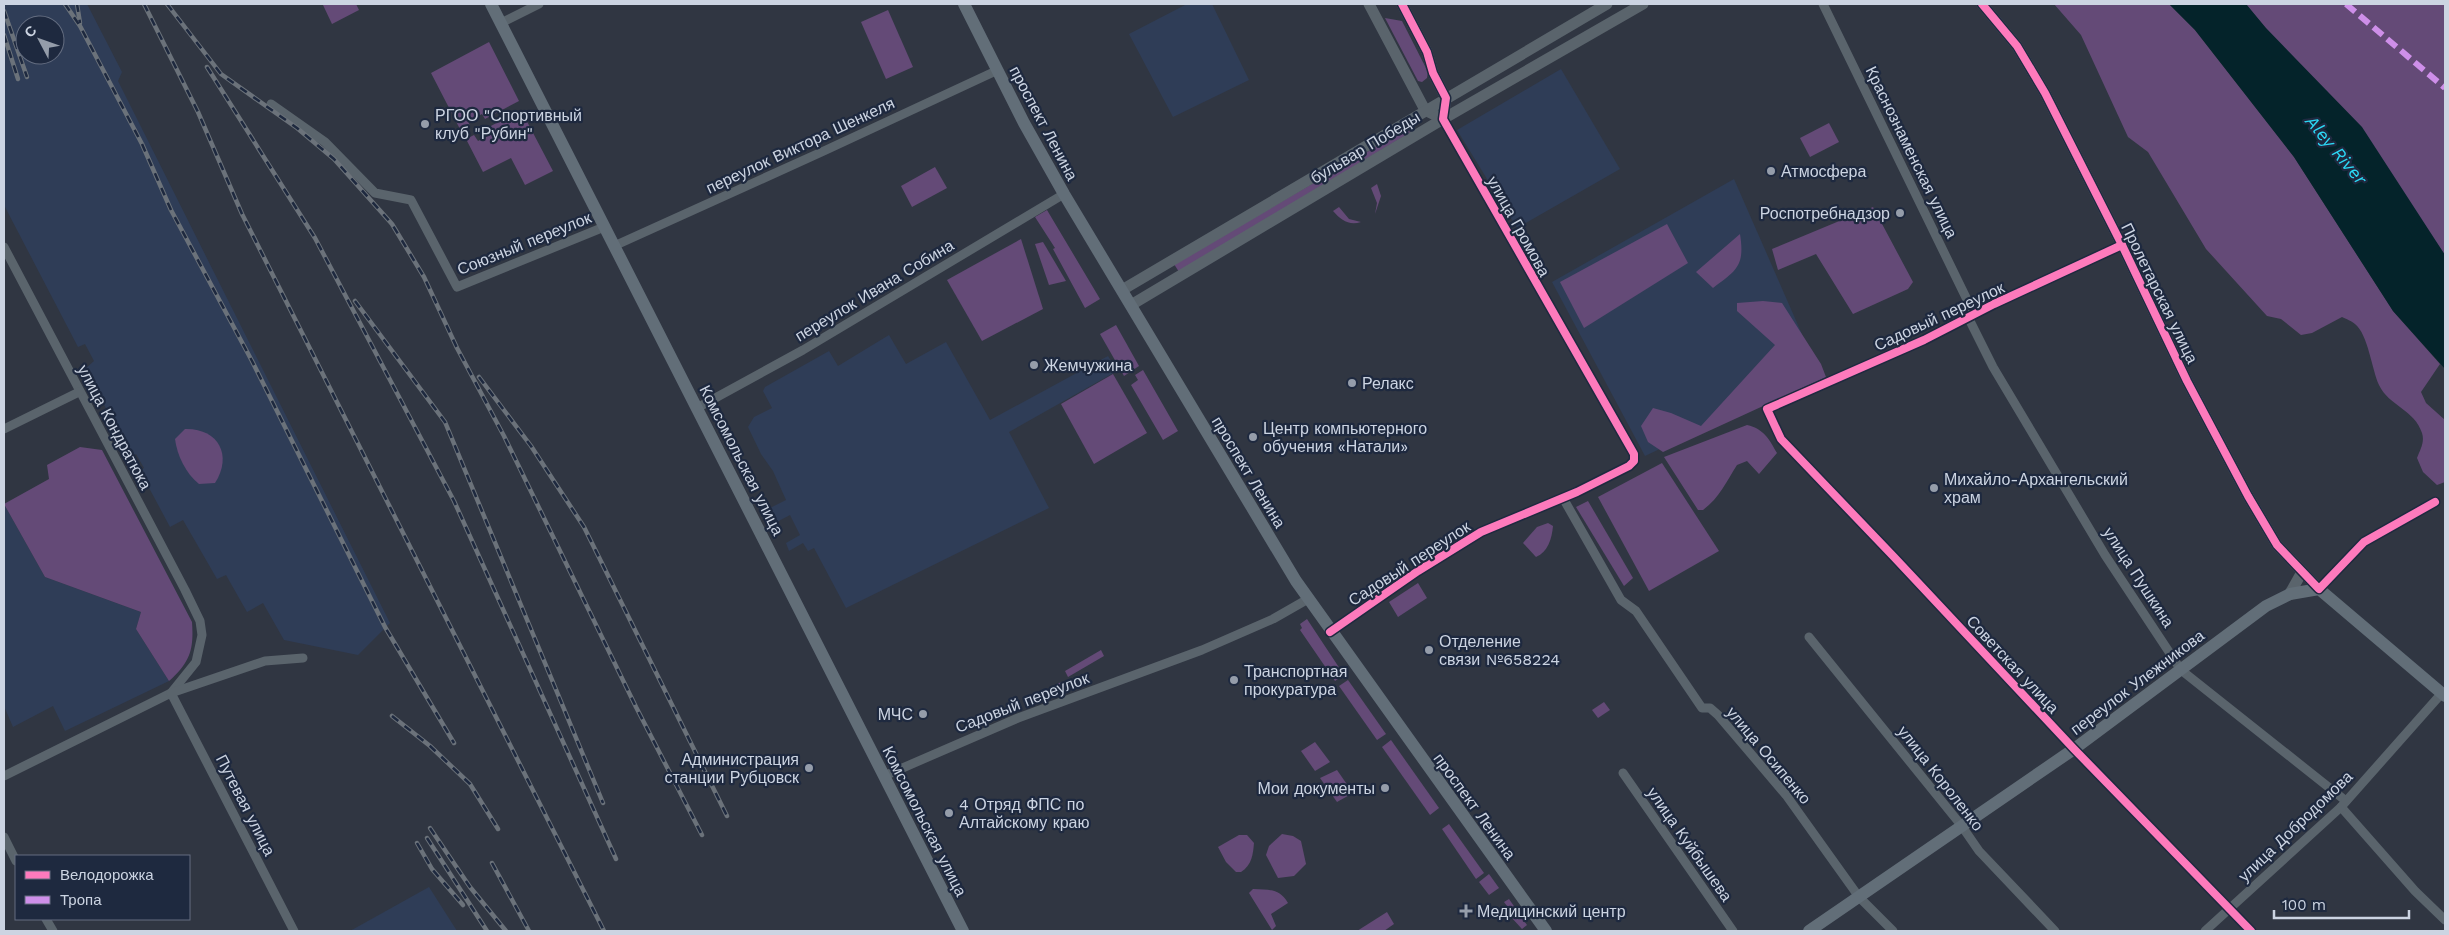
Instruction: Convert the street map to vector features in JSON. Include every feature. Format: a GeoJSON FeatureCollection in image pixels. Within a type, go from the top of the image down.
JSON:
{"type":"FeatureCollection","features":[{"type":"Feature","properties":{"kind":"main road","name":"Комсомольская улица"},"geometry":{"type":"LineString","coordinates":[[491,4],[963,931]]}},
{"type":"Feature","properties":{"kind":"main road","name":"проспект Ленина"},"geometry":{"type":"LineString","coordinates":[[964,4],[1024,123],[1064,194],[1259,522],[1330,632],[1546,931]]}},
{"type":"Feature","properties":{"kind":"main road","name":"переулок Улежникова"},"geometry":{"type":"LineString","coordinates":[[1809,931],[2074,749],[2266,606],[2289,595],[2319,590]]}},
{"type":"Feature","properties":{"kind":"main road","name":"Пролетарская улица"},"geometry":{"type":"LineString","coordinates":[[2319,590],[2444,694]]}},
{"type":"Feature","properties":{"kind":"street"},"geometry":{"type":"LineString","coordinates":[[501,24],[539,4]]}},
{"type":"Feature","properties":{"kind":"street"},"geometry":{"type":"LineString","coordinates":[[1369,4],[1425,110],[1443,119],[1446,98],[1433,73],[1427,52],[1402,4]]}},
{"type":"Feature","properties":{"kind":"street"},"geometry":{"type":"LineString","coordinates":[[1609,4],[1618,18]]}},
{"type":"Feature","properties":{"kind":"street","name":"бульвар Победы"},"geometry":{"type":"LineString","coordinates":[[1122,290],[1425,110],[1609,4]]}},
{"type":"Feature","properties":{"kind":"street","name":"бульвар Победы"},"geometry":{"type":"LineString","coordinates":[[1131,305],[1443,119],[1643,4]]}},
{"type":"Feature","properties":{"kind":"street","name":"Краснознаменская улица"},"geometry":{"type":"LineString","coordinates":[[1823,4],[1971,316]]}},
{"type":"Feature","properties":{"kind":"street","name":"Пролетарская улица"},"geometry":{"type":"LineString","coordinates":[[1982,4],[2016,46],[2045,93],[2187,381],[2248,496],[2277,545],[2319,590]]}},
{"type":"Feature","properties":{"kind":"street","name":"переулок Виктора Шенкеля"},"geometry":{"type":"LineString","coordinates":[[614,246],[998,70]]}},
{"type":"Feature","properties":{"kind":"street","name":"Союзный переулок"},"geometry":{"type":"LineString","coordinates":[[271,104],[326,142],[375,193],[411,200],[457,288],[604,227]]}},
{"type":"Feature","properties":{"kind":"street","name":"улица Громова"},"geometry":{"type":"LineString","coordinates":[[1443,119],[1634,454]]}},
{"type":"Feature","properties":{"kind":"street","name":"переулок Ивана Собина"},"geometry":{"type":"LineString","coordinates":[[697,408],[803,350],[1064,194]]}},
{"type":"Feature","properties":{"kind":"street","name":"Садовый переулок"},"geometry":{"type":"LineString","coordinates":[[1767,409],[1924,340],[1971,316],[2122,246]]}},
{"type":"Feature","properties":{"kind":"street","name":"улица Кондратюка"},"geometry":{"type":"LineString","coordinates":[[4,247],[200,621],[202,634],[196,662],[171,693]]}},
{"type":"Feature","properties":{"kind":"street","name":"улица Пушкина"},"geometry":{"type":"LineString","coordinates":[[1971,316],[1993,367],[2105,555],[2181,670],[2343,804],[2415,891],[2445,920]]}},
{"type":"Feature","properties":{"kind":"street"},"geometry":{"type":"LineString","coordinates":[[4,429],[79,392]]}},
{"type":"Feature","properties":{"kind":"street","name":"Советская улица"},"geometry":{"type":"LineString","coordinates":[[1767,409],[1780,439],[1894,556],[2074,749],[2250,931]]}},
{"type":"Feature","properties":{"kind":"street","name":"Садовый переулок"},"geometry":{"type":"LineString","coordinates":[[1330,632],[1418,571],[1481,532],[1563,498],[1629,466],[1634,461],[1634,454]]}},
{"type":"Feature","properties":{"kind":"street","name":"улица Осипенко"},"geometry":{"type":"LineString","coordinates":[[1563,498],[1621,600],[1636,611],[1702,708],[1710,708],[1718,715],[1786,795],[1859,897],[1893,931]]}},
{"type":"Feature","properties":{"kind":"street"},"geometry":{"type":"LineString","coordinates":[[2319,590],[2364,542],[2436,502]]}},
{"type":"Feature","properties":{"kind":"street"},"geometry":{"type":"LineString","coordinates":[[2289,595],[2302,572]]}},
{"type":"Feature","properties":{"kind":"street","name":"Садовый переулок"},"geometry":{"type":"LineString","coordinates":[[884,776],[1018,718],[1202,650],[1273,619],[1308,599]]}},
{"type":"Feature","properties":{"kind":"street","name":"улица Короленко"},"geometry":{"type":"LineString","coordinates":[[1809,637],[1961,825],[1979,851],[2055,931]]}},
{"type":"Feature","properties":{"kind":"street"},"geometry":{"type":"LineString","coordinates":[[4,776],[171,693],[265,660],[303,658]]}},
{"type":"Feature","properties":{"kind":"street","name":"Путевая улица"},"geometry":{"type":"LineString","coordinates":[[171,693],[294,931]]}},
{"type":"Feature","properties":{"kind":"street","name":"улица Добродомова"},"geometry":{"type":"LineString","coordinates":[[2205,931],[2343,804],[2444,694]]}},
{"type":"Feature","properties":{"kind":"street","name":"улица Куйбышева"},"geometry":{"type":"LineString","coordinates":[[1623,773],[1733,931]]}},
{"type":"Feature","properties":{"kind":"street"},"geometry":{"type":"LineString","coordinates":[[4,837],[15,860]]}},
{"type":"Feature","properties":{"kind":"street"},"geometry":{"type":"LineString","coordinates":[[47,920],[53,931]]}},
{"type":"Feature","properties":{"kind":"shaded area"},"geometry":{"type":"Polygon","coordinates":[[[4,4],[87,4],[122,72],[118,81],[390,623],[358,655],[284,640],[263,603],[247,612],[226,575],[217,579],[183,520],[170,527],[140,471],[144,468],[136,454],[132,457],[85,369],[94,361],[85,344],[78,347],[4,205],[4,4]]]}},
{"type":"Feature","properties":{"kind":"shaded area"},"geometry":{"type":"Polygon","coordinates":[[[356,4],[359,10],[332,24],[323,5],[356,4]]]}},
{"type":"Feature","properties":{"kind":"shaded area"},"geometry":{"type":"Polygon","coordinates":[[[1187,4],[1212,4],[1249,80],[1173,117],[1129,34],[1187,4]]]}},
{"type":"Feature","properties":{"kind":"shaded area"},"geometry":{"type":"Polygon","coordinates":[[[2054,4],[2169,4],[2195,30],[2294,157],[2393,311],[2440,364],[2421,392],[2426,403],[2445,420],[2445,482],[2437,485],[2423,472],[2417,458],[2423,440],[2419,425],[2383,392],[2376,378],[2363,336],[2355,324],[2342,317],[2312,333],[2301,335],[2281,319],[2267,316],[2206,249],[2148,152],[2128,137],[2081,35],[2054,4]]]}},
{"type":"Feature","properties":{"kind":"shaded area"},"geometry":{"type":"Polygon","coordinates":[[[2246,4],[2445,4],[2445,255],[2431,235],[2246,4]]]}},
{"type":"Feature","properties":{"kind":"shaded area"},"geometry":{"type":"Polygon","coordinates":[[[888,10],[913,67],[886,79],[861,22],[888,10]]]}},
{"type":"Feature","properties":{"kind":"shaded area"},"geometry":{"type":"Polygon","coordinates":[[[1385,18],[1402,21],[1428,72],[1427,78],[1422,82],[1418,81],[1385,18]]]}},
{"type":"Feature","properties":{"kind":"shaded area"},"geometry":{"type":"Polygon","coordinates":[[[489,42],[519,101],[485,119],[482,114],[468,121],[470,126],[461,131],[431,73],[489,42]]]}},
{"type":"Feature","properties":{"kind":"shaded area"},"geometry":{"type":"Polygon","coordinates":[[[1561,69],[1620,169],[1517,228],[1457,130],[1561,69]]]}},
{"type":"Feature","properties":{"kind":"shaded area"},"geometry":{"type":"Polygon","coordinates":[[[521,110],[553,171],[525,185],[511,158],[483,172],[466,139],[474,135],[478,141],[492,134],[489,127],[521,110]]]}},
{"type":"Feature","properties":{"kind":"shaded area"},"geometry":{"type":"Polygon","coordinates":[[[1829,123],[1839,142],[1810,157],[1800,138],[1829,123]]]}},
{"type":"Feature","properties":{"kind":"shaded area"},"geometry":{"type":"Polygon","coordinates":[[[1405,130],[1411,132],[1179,272],[1174,264],[1405,130]]]}},
{"type":"Feature","properties":{"kind":"shaded area"},"geometry":{"type":"Polygon","coordinates":[[[935,167],[947,188],[912,207],[901,186],[935,167]]]}},
{"type":"Feature","properties":{"kind":"shaded area"},"geometry":{"type":"Polygon","coordinates":[[[1734,179],[1819,373],[1645,456],[1552,282],[1734,179]]]}},
{"type":"Feature","properties":{"kind":"shaded area"},"geometry":{"type":"Polygon","coordinates":[[[1377,184],[1381,196],[1375,214],[1377,203],[1371,188],[1377,184]]]}},
{"type":"Feature","properties":{"kind":"shaded area"},"geometry":{"type":"Polygon","coordinates":[[[1339,207],[1349,219],[1361,222],[1349,223],[1342,219],[1333,211],[1339,207]]]}},
{"type":"Feature","properties":{"kind":"shaded area"},"geometry":{"type":"Polygon","coordinates":[[[1873,207],[1913,282],[1908,289],[1853,314],[1816,254],[1778,270],[1772,249],[1873,207]]]}},
{"type":"Feature","properties":{"kind":"shaded area"},"geometry":{"type":"Polygon","coordinates":[[[1047,210],[1100,299],[1085,308],[1053,249],[1055,248],[1035,217],[1047,210]]]}},
{"type":"Feature","properties":{"kind":"shaded area"},"geometry":{"type":"Polygon","coordinates":[[[1667,224],[1688,263],[1584,328],[1560,282],[1667,224]]]}},
{"type":"Feature","properties":{"kind":"shaded area"},"geometry":{"type":"Polygon","coordinates":[[[1740,234],[1741,253],[1737,266],[1713,288],[1696,272],[1740,234]]]}},
{"type":"Feature","properties":{"kind":"shaded area"},"geometry":{"type":"Polygon","coordinates":[[[1021,239],[1043,309],[982,341],[947,280],[1021,239]]]}},
{"type":"Feature","properties":{"kind":"shaded area"},"geometry":{"type":"Polygon","coordinates":[[[1043,242],[1066,281],[1049,285],[1035,244],[1043,242]]]}},
{"type":"Feature","properties":{"kind":"shaded area"},"geometry":{"type":"Polygon","coordinates":[[[1763,301],[1782,303],[1821,364],[1826,377],[1663,452],[1648,442],[1641,426],[1653,408],[1671,413],[1701,426],[1775,345],[1737,311],[1737,303],[1763,301]]]}},
{"type":"Feature","properties":{"kind":"shaded area"},"geometry":{"type":"Polygon","coordinates":[[[1116,325],[1139,366],[1124,376],[1100,334],[1116,325]]]}},
{"type":"Feature","properties":{"kind":"shaded area"},"geometry":{"type":"Polygon","coordinates":[[[889,335],[906,364],[946,342],[990,420],[1108,356],[1117,371],[1009,432],[1049,508],[846,608],[814,548],[808,551],[803,543],[789,551],[786,543],[800,535],[790,515],[775,523],[770,508],[786,500],[773,471],[761,454],[748,427],[754,417],[772,408],[763,391],[765,387],[829,351],[838,366],[889,335]]]}},
{"type":"Feature","properties":{"kind":"shaded area"},"geometry":{"type":"Polygon","coordinates":[[[1143,370],[1178,431],[1163,440],[1131,385],[1138,380],[1135,375],[1143,370]]]}},
{"type":"Feature","properties":{"kind":"shaded area"},"geometry":{"type":"Polygon","coordinates":[[[1113,374],[1147,433],[1094,464],[1061,404],[1113,374]]]}},
{"type":"Feature","properties":{"kind":"shaded area"},"geometry":{"type":"Polygon","coordinates":[[[1747,425],[1762,432],[1777,453],[1759,474],[1747,461],[1737,465],[1714,500],[1703,510],[1698,510],[1664,457],[1747,425]]]}},
{"type":"Feature","properties":{"kind":"shaded area"},"geometry":{"type":"Polygon","coordinates":[[[185,429],[206,433],[214,438],[219,445],[223,463],[215,483],[199,484],[183,464],[175,439],[185,429]]]}},
{"type":"Feature","properties":{"kind":"shaded area"},"geometry":{"type":"Polygon","coordinates":[[[80,447],[102,450],[192,622],[192,640],[189,655],[182,668],[169,681],[136,629],[141,612],[45,577],[4,504],[49,479],[47,465],[80,447]]]}},
{"type":"Feature","properties":{"kind":"shaded area"},"geometry":{"type":"Polygon","coordinates":[[[1662,463],[1719,551],[1649,591],[1598,497],[1662,463]]]}},
{"type":"Feature","properties":{"kind":"shaded area"},"geometry":{"type":"Polygon","coordinates":[[[1588,501],[1633,578],[1624,586],[1576,507],[1588,501]]]}},
{"type":"Feature","properties":{"kind":"shaded area"},"geometry":{"type":"Polygon","coordinates":[[[4,504],[45,577],[141,612],[136,629],[169,681],[65,731],[53,706],[13,727],[4,706],[4,504]]]}},
{"type":"Feature","properties":{"kind":"shaded area"},"geometry":{"type":"Polygon","coordinates":[[[1548,523],[1553,526],[1552,535],[1544,552],[1536,557],[1523,543],[1537,527],[1548,523]]]}},
{"type":"Feature","properties":{"kind":"shaded area"},"geometry":{"type":"Polygon","coordinates":[[[1418,583],[1427,598],[1398,617],[1389,602],[1418,583]]]}},
{"type":"Feature","properties":{"kind":"shaded area"},"geometry":{"type":"Polygon","coordinates":[[[1307,619],[1344,675],[1335,681],[1300,630],[1302,628],[1300,624],[1307,619]]]}},
{"type":"Feature","properties":{"kind":"shaded area"},"geometry":{"type":"Polygon","coordinates":[[[1101,650],[1104,656],[1068,677],[1065,671],[1101,650]]]}},
{"type":"Feature","properties":{"kind":"shaded area"},"geometry":{"type":"Polygon","coordinates":[[[1348,680],[1386,734],[1377,740],[1339,686],[1348,680]]]}},
{"type":"Feature","properties":{"kind":"shaded area"},"geometry":{"type":"Polygon","coordinates":[[[1061,682],[1067,688],[1061,694],[1055,688],[1061,682]]]}},
{"type":"Feature","properties":{"kind":"shaded area"},"geometry":{"type":"Polygon","coordinates":[[[1604,702],[1610,710],[1598,718],[1592,710],[1604,702]]]}},
{"type":"Feature","properties":{"kind":"shaded area"},"geometry":{"type":"Polygon","coordinates":[[[1391,740],[1439,808],[1430,815],[1382,747],[1391,740]]]}},
{"type":"Feature","properties":{"kind":"shaded area"},"geometry":{"type":"Polygon","coordinates":[[[1315,742],[1330,762],[1315,771],[1301,751],[1315,742]]]}},
{"type":"Feature","properties":{"kind":"shaded area"},"geometry":{"type":"Polygon","coordinates":[[[1337,770],[1353,793],[1337,802],[1320,778],[1337,770]]]}},
{"type":"Feature","properties":{"kind":"shaded area"},"geometry":{"type":"Polygon","coordinates":[[[1449,824],[1484,873],[1476,879],[1442,829],[1449,824]]]}},
{"type":"Feature","properties":{"kind":"shaded area"},"geometry":{"type":"Polygon","coordinates":[[[1282,834],[1293,836],[1301,841],[1306,864],[1294,876],[1278,878],[1266,855],[1269,846],[1282,834]]]}},
{"type":"Feature","properties":{"kind":"shaded area"},"geometry":{"type":"Polygon","coordinates":[[[1239,835],[1247,835],[1254,843],[1250,863],[1241,872],[1236,872],[1226,862],[1218,847],[1239,835]]]}},
{"type":"Feature","properties":{"kind":"shaded area"},"geometry":{"type":"Polygon","coordinates":[[[1489,874],[1499,888],[1489,895],[1479,882],[1489,874]]]}},
{"type":"Feature","properties":{"kind":"shaded area"},"geometry":{"type":"Polygon","coordinates":[[[429,887],[457,931],[350,931],[429,887]]]}},
{"type":"Feature","properties":{"kind":"shaded area"},"geometry":{"type":"Polygon","coordinates":[[[1253,889],[1277,892],[1288,903],[1271,914],[1276,926],[1272,930],[1249,893],[1253,889]]]}},
{"type":"Feature","properties":{"kind":"shaded area"},"geometry":{"type":"Polygon","coordinates":[[[1509,899],[1527,925],[1522,929],[1511,917],[1513,914],[1504,902],[1509,899]]]}},
{"type":"Feature","properties":{"kind":"shaded area"},"geometry":{"type":"Polygon","coordinates":[[[1387,912],[1394,924],[1384,931],[1357,931],[1387,912]]]}},
{"type":"Feature","properties":{"kind":"water","name":"Aley River"},"geometry":{"type":"Polygon","coordinates":[[[2169,4],[2246,4],[2266,28],[2362,127],[2445,255],[2445,369],[2393,311],[2294,157],[2195,30],[2169,4]]]}},
{"type":"Feature","properties":{"kind":"railway"},"geometry":{"type":"LineString","coordinates":[[65,4],[80,26],[142,144],[171,210],[252,361],[385,627],[454,743]]}},
{"type":"Feature","properties":{"kind":"railway"},"geometry":{"type":"LineString","coordinates":[[77,4],[80,23]]}},
{"type":"Feature","properties":{"kind":"railway"},"geometry":{"type":"LineString","coordinates":[[144,4],[198,112],[242,214],[604,931]]}},
{"type":"Feature","properties":{"kind":"railway"},"geometry":{"type":"LineString","coordinates":[[167,4],[221,74],[297,128],[334,159],[392,224],[424,277],[457,348],[504,436],[636,707],[702,835]]}},
{"type":"Feature","properties":{"kind":"railway"},"geometry":{"type":"LineString","coordinates":[[4,11],[27,77]]}},
{"type":"Feature","properties":{"kind":"railway"},"geometry":{"type":"LineString","coordinates":[[4,35],[18,79]]}},
{"type":"Feature","properties":{"kind":"railway"},"geometry":{"type":"LineString","coordinates":[[207,67],[315,238],[454,501],[616,859]]}},
{"type":"Feature","properties":{"kind":"railway"},"geometry":{"type":"LineString","coordinates":[[355,301],[445,422],[603,803]]}},
{"type":"Feature","properties":{"kind":"railway"},"geometry":{"type":"LineString","coordinates":[[479,377],[531,446],[584,527],[727,816]]}},
{"type":"Feature","properties":{"kind":"railway"},"geometry":{"type":"LineString","coordinates":[[392,716],[430,746],[470,784],[498,829]]}},
{"type":"Feature","properties":{"kind":"railway"},"geometry":{"type":"LineString","coordinates":[[430,828],[470,887],[506,931]]}},
{"type":"Feature","properties":{"kind":"railway"},"geometry":{"type":"LineString","coordinates":[[427,838],[487,931]]}},
{"type":"Feature","properties":{"kind":"railway"},"geometry":{"type":"LineString","coordinates":[[417,843],[432,869],[463,905]]}},
{"type":"Feature","properties":{"kind":"railway"},"geometry":{"type":"LineString","coordinates":[[492,863],[529,931]]}},
{"type":"Feature","properties":{"kind":"marked path"},"geometry":{"type":"LineString","coordinates":[[2346,4],[2445,88]]}},
{"type":"Feature","properties":{"kind":"cycle path"},"geometry":{"type":"LineString","coordinates":[[1330,632],[1418,571],[1481,532],[1577,492],[1629,466],[1634,461],[1634,454],[1443,119],[1446,98],[1433,73],[1427,52],[1402,4]]}},
{"type":"Feature","properties":{"kind":"cycle path"},"geometry":{"type":"LineString","coordinates":[[1982,4],[2017,46],[2045,93],[2122,245],[2187,381],[2248,496],[2277,545],[2319,589],[2364,542],[2435,502]]}},
{"type":"Feature","properties":{"kind":"cycle path"},"geometry":{"type":"LineString","coordinates":[[2122,245],[1994,304],[1924,340],[1767,409],[1781,439],[2074,749],[2251,931]]}},
{"type":"Feature","properties":{"kind":"place","name":"РГОО \"Спортивный клуб \"Рубин\""},"geometry":{"type":"Point","coordinates":[425,124]}},
{"type":"Feature","properties":{"kind":"place","name":"Атмосфера"},"geometry":{"type":"Point","coordinates":[1771,171]}},
{"type":"Feature","properties":{"kind":"place","name":"Роспотребнадзор"},"geometry":{"type":"Point","coordinates":[1900,213]}},
{"type":"Feature","properties":{"kind":"place","name":"Жемчужина"},"geometry":{"type":"Point","coordinates":[1034,365]}},
{"type":"Feature","properties":{"kind":"place","name":"Релакс"},"geometry":{"type":"Point","coordinates":[1352,383]}},
{"type":"Feature","properties":{"kind":"place","name":"Центр компьютерного обучения «Натали»"},"geometry":{"type":"Point","coordinates":[1253,437]}},
{"type":"Feature","properties":{"kind":"place","name":"Михайло-Архангельский храм"},"geometry":{"type":"Point","coordinates":[1934,488]}},
{"type":"Feature","properties":{"kind":"place","name":"Отделение связи №658224"},"geometry":{"type":"Point","coordinates":[1429,650]}},
{"type":"Feature","properties":{"kind":"place","name":"Транспортная прокуратура"},"geometry":{"type":"Point","coordinates":[1234,680]}},
{"type":"Feature","properties":{"kind":"place","name":"МЧС"},"geometry":{"type":"Point","coordinates":[923,714]}},
{"type":"Feature","properties":{"kind":"place","name":"Администрация станции Рубцовск"},"geometry":{"type":"Point","coordinates":[809,768]}},
{"type":"Feature","properties":{"kind":"place","name":"Мои документы"},"geometry":{"type":"Point","coordinates":[1385,788]}},
{"type":"Feature","properties":{"kind":"place","name":"4 Отряд ФПС по Алтайскому краю"},"geometry":{"type":"Point","coordinates":[949,813]}},
{"type":"Feature","properties":{"kind":"place","name":"Медицинский центр"},"geometry":{"type":"Point","coordinates":[1466,911]}}]}
